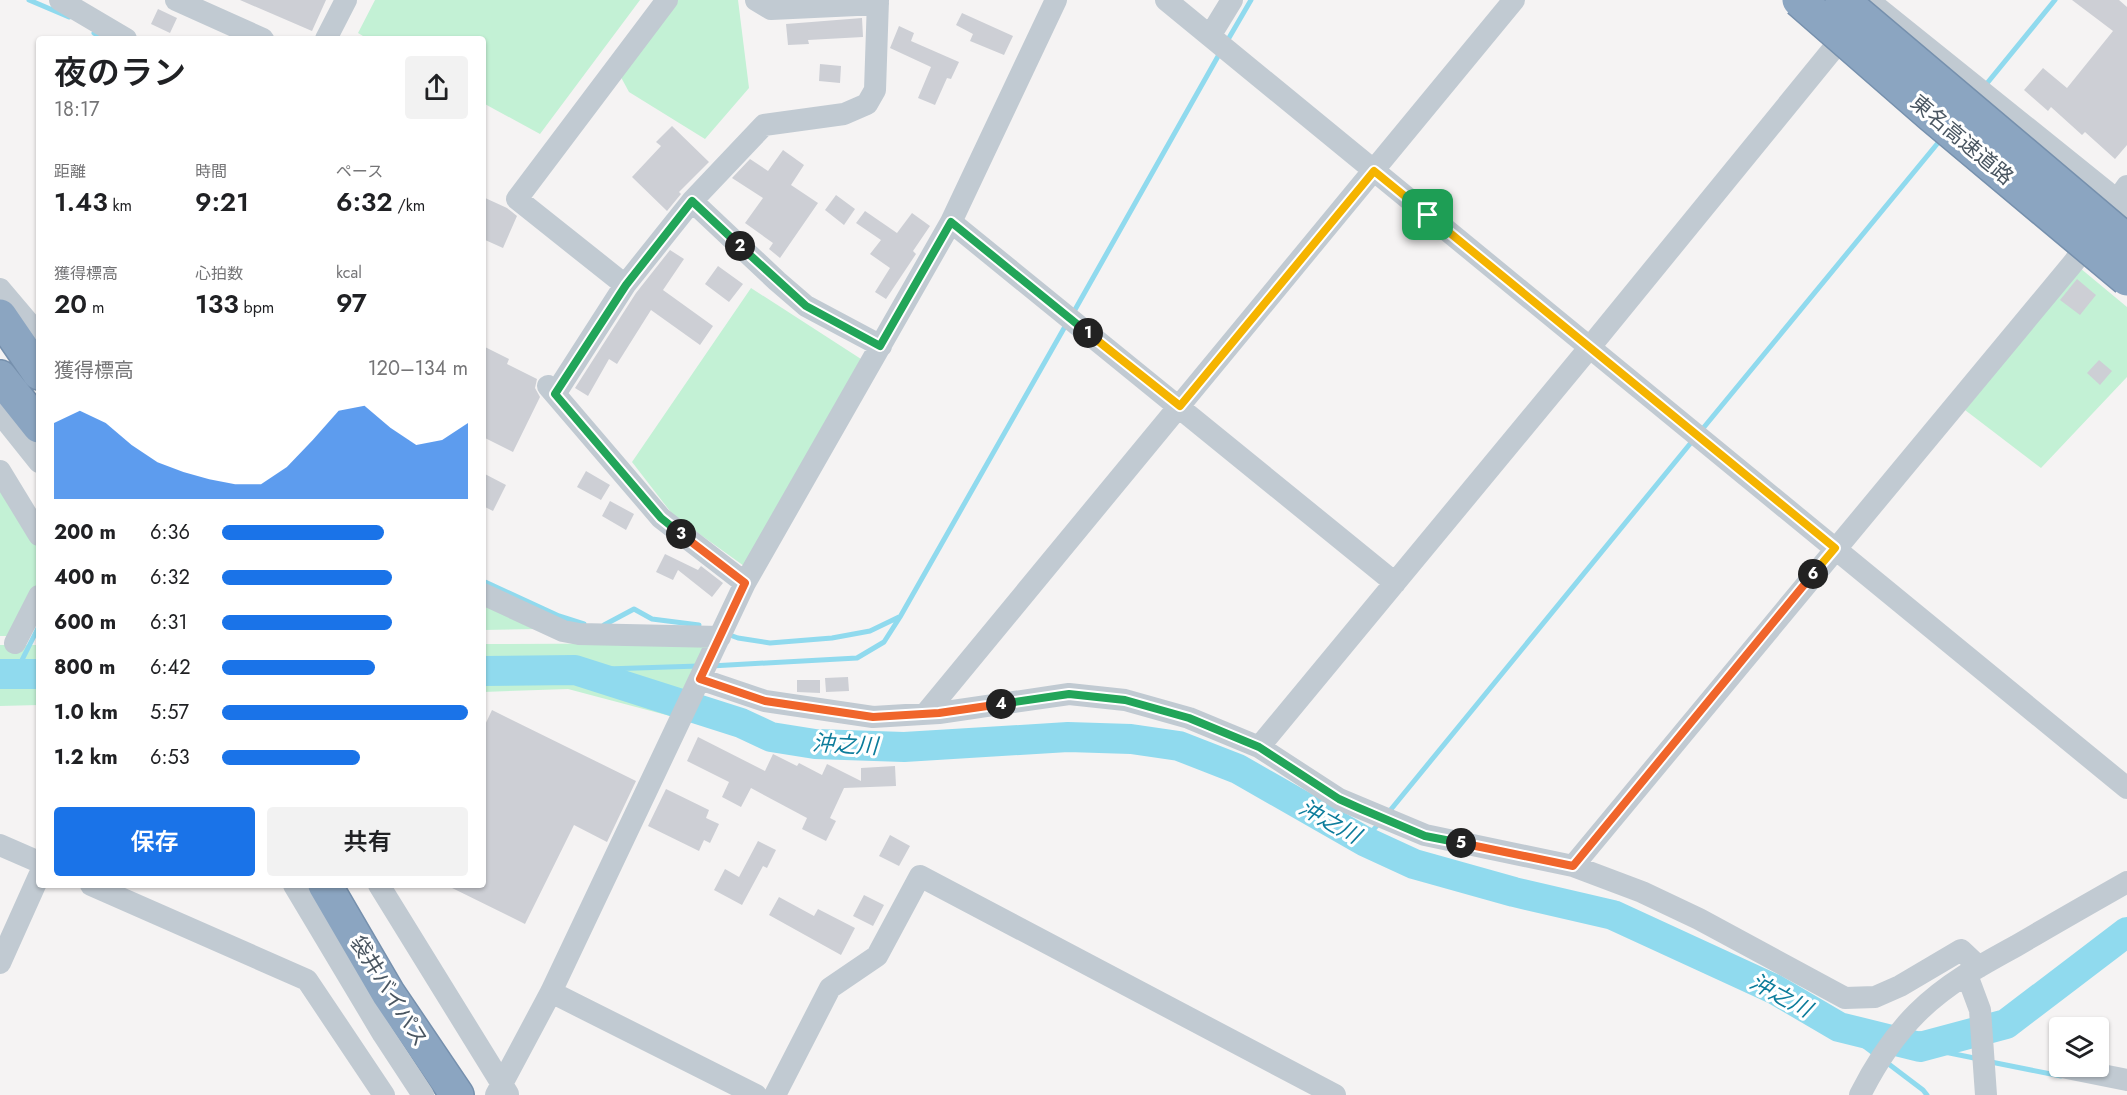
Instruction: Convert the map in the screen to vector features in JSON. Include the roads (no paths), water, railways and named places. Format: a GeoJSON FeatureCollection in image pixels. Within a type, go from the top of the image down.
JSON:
{"type":"FeatureCollection","features":[{"type":"Feature","properties":{"kind":"highway","name":"東名高速道路"},"geometry":{"type":"LineString","coordinates":[[1799,0],[1931,115],[2127,279]]}},
{"type":"Feature","properties":{"kind":"highway","name":"東名高速道路"},"geometry":{"type":"LineString","coordinates":[[1863,1],[2127,241]]}},
{"type":"Feature","properties":{"kind":"highway"},"geometry":{"type":"LineString","coordinates":[[0,316],[36,368]]}},
{"type":"Feature","properties":{"kind":"highway"},"geometry":{"type":"LineString","coordinates":[[0,341],[36,385]]}},
{"type":"Feature","properties":{"kind":"highway"},"geometry":{"type":"LineString","coordinates":[[0,377],[36,424]]}},
{"type":"Feature","properties":{"kind":"highway"},"geometry":{"type":"LineString","coordinates":[[0,385],[36,425]]}},
{"type":"Feature","properties":{"kind":"highway","name":"袋井バイパス"},"geometry":{"type":"LineString","coordinates":[[327,888],[388,993],[457,1095]]}},
{"type":"Feature","properties":{"kind":"highway","name":"袋井バイパス"},"geometry":{"type":"LineString","coordinates":[[352,888],[407,984],[496,1092]]}},
{"type":"Feature","properties":{"kind":"street"},"geometry":{"type":"LineString","coordinates":[[60,0],[121,36]]}},
{"type":"Feature","properties":{"kind":"street"},"geometry":{"type":"LineString","coordinates":[[176,0],[256,36]]}},
{"type":"Feature","properties":{"kind":"street"},"geometry":{"type":"LineString","coordinates":[[328,36],[346,0]]}},
{"type":"Feature","properties":{"kind":"street"},"geometry":{"type":"LineString","coordinates":[[626,285],[517,199],[667,0]]}},
{"type":"Feature","properties":{"kind":"street"},"geometry":{"type":"LineString","coordinates":[[745,583],[661,518],[551,390],[626,285],[692,201],[764,125],[844,114],[867,104],[875,90],[878,2],[771,9],[756,0]]}},
{"type":"Feature","properties":{"kind":"street"},"geometry":{"type":"LineString","coordinates":[[496,1092],[551,992],[745,583],[951,222],[1056,0]]}},
{"type":"Feature","properties":{"kind":"street"},"geometry":{"type":"LineString","coordinates":[[1166,0],[2127,788]]}},
{"type":"Feature","properties":{"kind":"street"},"geometry":{"type":"LineString","coordinates":[[1212,37],[1232,0]]}},
{"type":"Feature","properties":{"kind":"street"},"geometry":{"type":"LineString","coordinates":[[926,713],[1514,0]]}},
{"type":"Feature","properties":{"kind":"street"},"geometry":{"type":"LineString","coordinates":[[1259,747],[1590,347],[1863,1],[2124,198],[2074,262],[1573,866]]}},
{"type":"Feature","properties":{"kind":"street"},"geometry":{"type":"LineString","coordinates":[[692,201],[806,306],[880,346]]}},
{"type":"Feature","properties":{"kind":"street"},"geometry":{"type":"LineString","coordinates":[[951,222],[1395,583]]}},
{"type":"Feature","properties":{"kind":"street"},"geometry":{"type":"LineString","coordinates":[[0,289],[36,331]]}},
{"type":"Feature","properties":{"kind":"street"},"geometry":{"type":"LineString","coordinates":[[0,413],[36,458]]}},
{"type":"Feature","properties":{"kind":"street"},"geometry":{"type":"LineString","coordinates":[[0,471],[36,530]]}},
{"type":"Feature","properties":{"kind":"street"},"geometry":{"type":"LineString","coordinates":[[486,595],[563,631],[579,634],[720,637]]}},
{"type":"Feature","properties":{"kind":"street"},"geometry":{"type":"LineString","coordinates":[[15,643],[36,602]]}},
{"type":"Feature","properties":{"kind":"street"},"geometry":{"type":"LineString","coordinates":[[700,679],[765,701],[873,717],[926,713],[1069,694],[1125,700],[1189,718],[1259,747],[1339,799],[1425,836],[1573,866],[1642,892],[1699,919],[1845,998],[1875,997],[1900,986],[1961,950],[1973,971],[1980,1010],[1987,1094]]}},
{"type":"Feature","properties":{"kind":"street"},"geometry":{"type":"LineString","coordinates":[[0,845],[36,861]]}},
{"type":"Feature","properties":{"kind":"street"},"geometry":{"type":"LineString","coordinates":[[776,1095],[830,988],[877,956],[920,876],[1335,1095]]}},
{"type":"Feature","properties":{"kind":"street"},"geometry":{"type":"LineString","coordinates":[[1860,1095],[1875,1066],[1894,1039],[1941,991],[2127,882]]}},
{"type":"Feature","properties":{"kind":"street"},"geometry":{"type":"LineString","coordinates":[[0,963],[36,883]]}},
{"type":"Feature","properties":{"kind":"street"},"geometry":{"type":"LineString","coordinates":[[98,888],[307,980],[384,1095]]}},
{"type":"Feature","properties":{"kind":"street"},"geometry":{"type":"LineString","coordinates":[[296,888],[383,1034],[423,1095]]}},
{"type":"Feature","properties":{"kind":"street"},"geometry":{"type":"LineString","coordinates":[[381,888],[496,1092]]}},
{"type":"Feature","properties":{"kind":"street"},"geometry":{"type":"LineString","coordinates":[[551,992],[756,1095]]}},
{"type":"Feature","properties":{"kind":"street"},"geometry":{"type":"LineString","coordinates":[[2109,1076],[2127,1080]]}},
{"type":"Feature","properties":{"kind":"waterway"},"geometry":{"type":"LineString","coordinates":[[29,0],[69,17]]}},
{"type":"Feature","properties":{"kind":"waterway"},"geometry":{"type":"LineString","coordinates":[[1226,43],[1251,0]]}},
{"type":"Feature","properties":{"kind":"waterway"},"geometry":{"type":"LineString","coordinates":[[1984,87],[2055,0]]}},
{"type":"Feature","properties":{"kind":"waterway"},"geometry":{"type":"LineString","coordinates":[[94,33],[99,36]]}},
{"type":"Feature","properties":{"kind":"waterway"},"geometry":{"type":"LineString","coordinates":[[1072,315],[1221,51]]}},
{"type":"Feature","properties":{"kind":"waterway"},"geometry":{"type":"LineString","coordinates":[[1700,432],[1942,138]]}},
{"type":"Feature","properties":{"kind":"waterway"},"geometry":{"type":"LineString","coordinates":[[711,666],[857,658],[884,642],[1067,323]]}},
{"type":"Feature","properties":{"kind":"waterway"},"geometry":{"type":"LineString","coordinates":[[1388,813],[1694,439]]}},
{"type":"Feature","properties":{"kind":"waterway"},"geometry":{"type":"LineString","coordinates":[[486,582],[559,616],[584,624]]}},
{"type":"Feature","properties":{"kind":"waterway"},"geometry":{"type":"LineString","coordinates":[[604,625],[634,609],[652,619],[699,625]]}},
{"type":"Feature","properties":{"kind":"waterway"},"geometry":{"type":"LineString","coordinates":[[727,634],[770,643],[832,638],[870,631],[899,617]]}},
{"type":"Feature","properties":{"kind":"waterway"},"geometry":{"type":"LineString","coordinates":[[15,674],[36,632]]}},
{"type":"Feature","properties":{"kind":"waterway"},"geometry":{"type":"LineString","coordinates":[[575,670],[699,666]]}},
{"type":"Feature","properties":{"kind":"waterway","name":"沖之川"},"geometry":{"type":"LineString","coordinates":[[486,671],[575,670],[741,723],[771,737],[815,744],[904,747],[1068,737],[1131,739],[1179,746],[1238,769],[1364,841],[1414,864],[1514,892],[1613,915],[1774,989],[1839,1027],[1920,1047],[2006,1024],[2127,932]]}},
{"type":"Feature","properties":{"kind":"waterway","name":"沖之川"},"geometry":{"type":"LineString","coordinates":[[0,674],[36,674]]}},
{"type":"Feature","properties":{"kind":"waterway"},"geometry":{"type":"LineString","coordinates":[[1364,841],[1380,822]]}},
{"type":"Feature","properties":{"kind":"waterway"},"geometry":{"type":"LineString","coordinates":[[1839,1027],[1876,1055]]}},
{"type":"Feature","properties":{"kind":"waterway"},"geometry":{"type":"LineString","coordinates":[[1920,1047],[1979,1059]]}},
{"type":"Feature","properties":{"kind":"waterway"},"geometry":{"type":"LineString","coordinates":[[1886,1062],[1927,1095]]}},
{"type":"Feature","properties":{"kind":"waterway"},"geometry":{"type":"LineString","coordinates":[[1991,1062],[2049,1074]]}}]}
